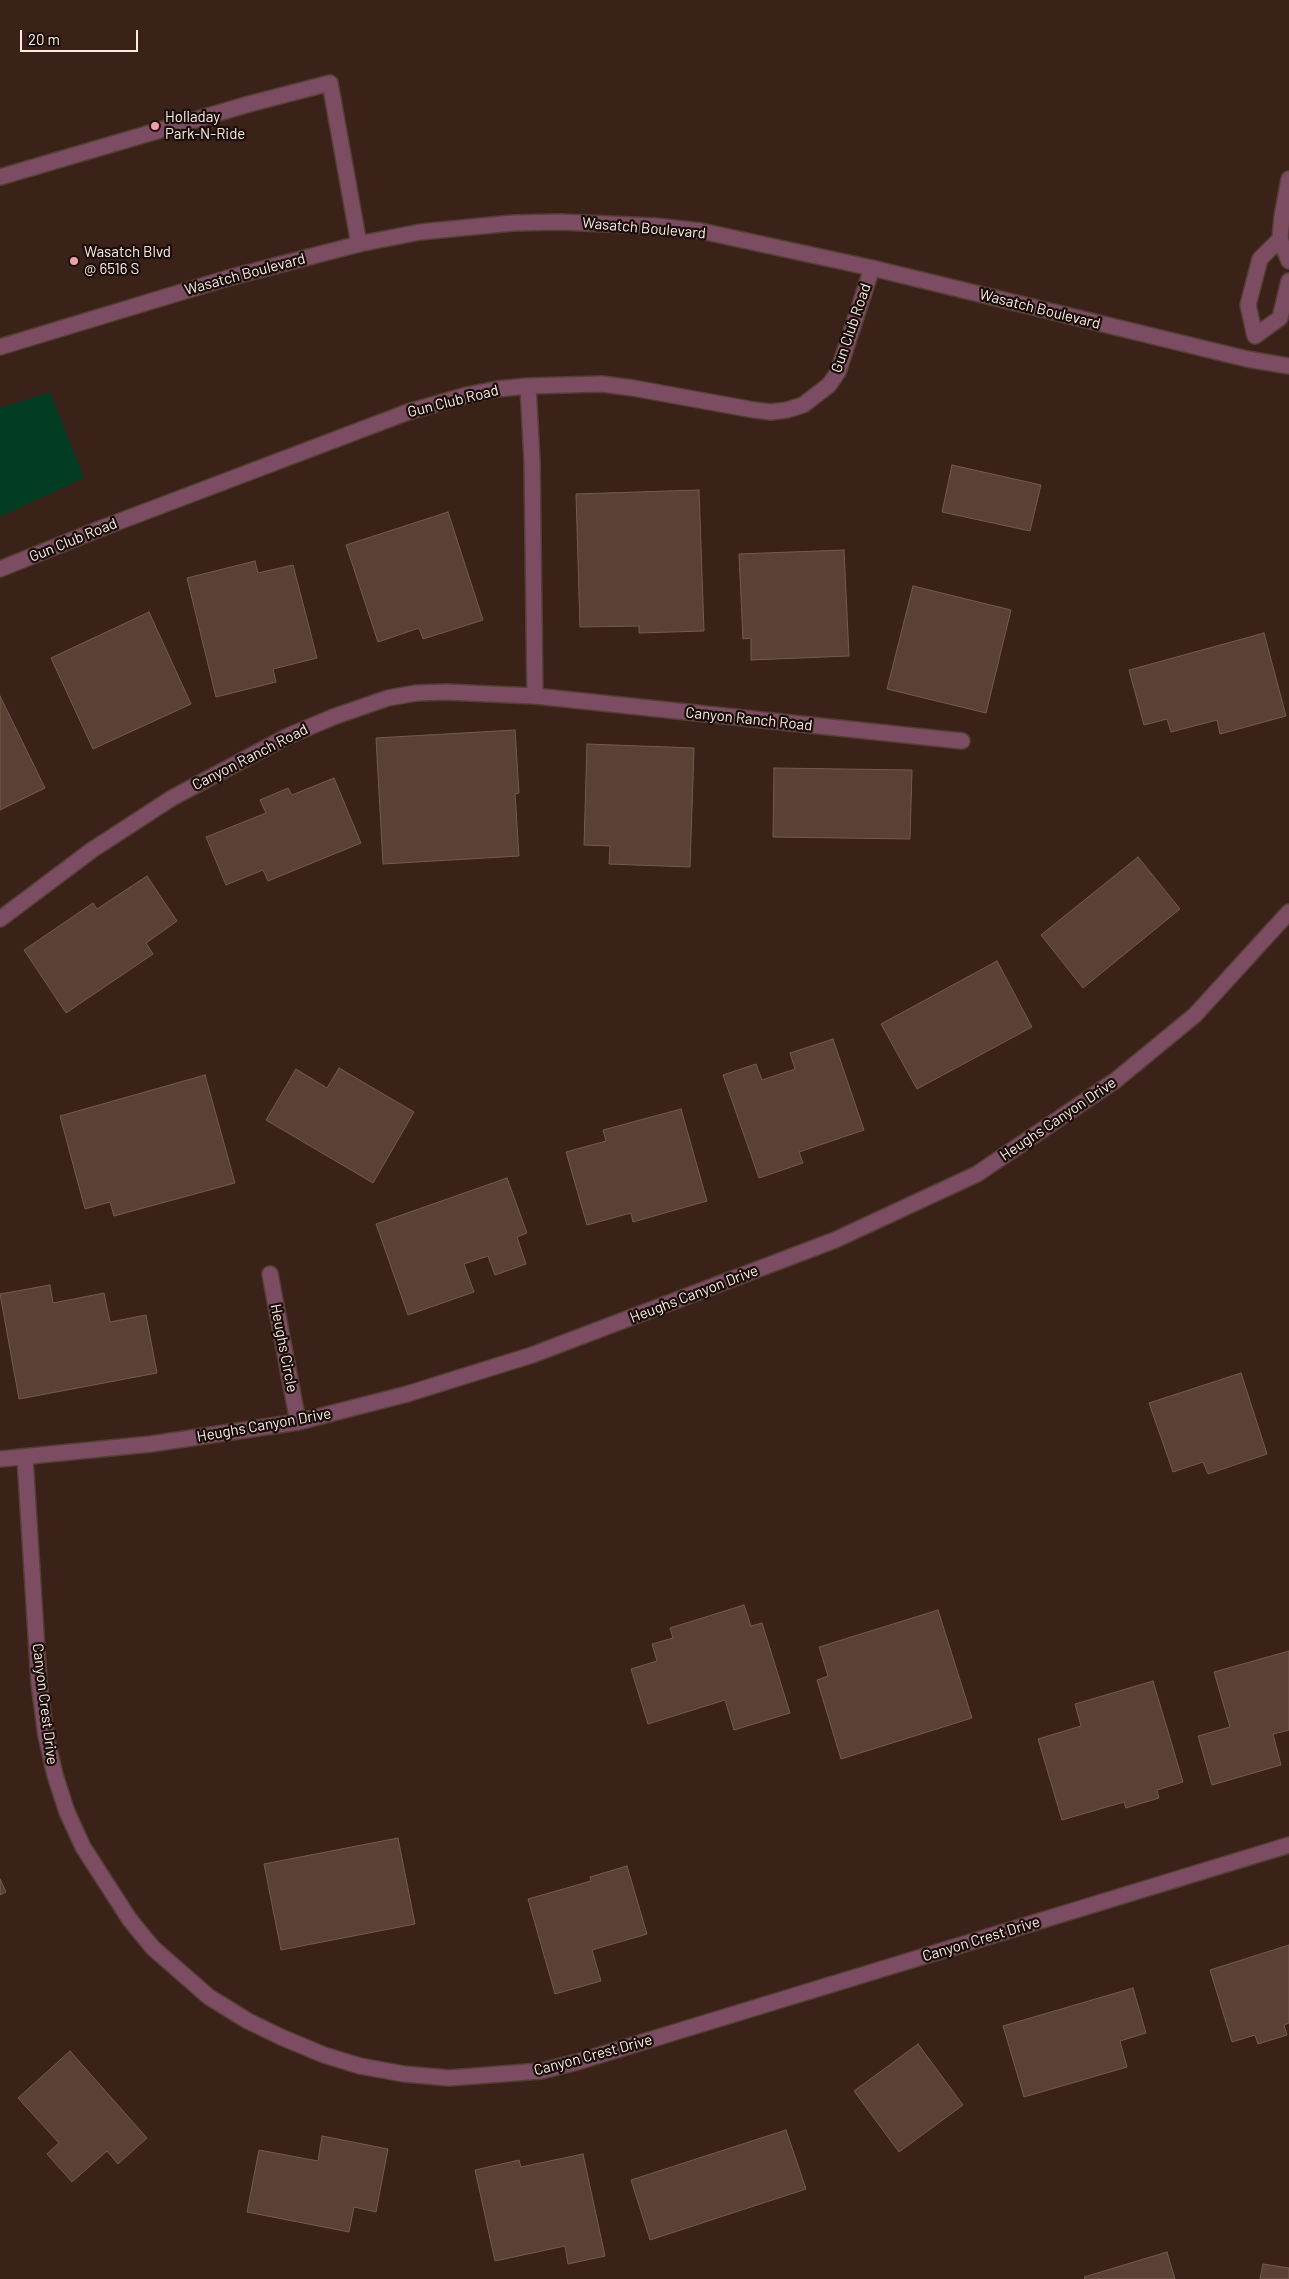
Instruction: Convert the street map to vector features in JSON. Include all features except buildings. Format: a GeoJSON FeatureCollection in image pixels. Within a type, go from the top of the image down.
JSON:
{"type":"FeatureCollection","features":[{"type":"Feature","properties":{"kind":"street"},"geometry":{"type":"LineString","coordinates":[[0,177],[248,104],[330,83],[359,244]]}},
{"type":"Feature","properties":{"kind":"street"},"geometry":{"type":"LineString","coordinates":[[1289,179],[1280,239],[1289,260]]}},
{"type":"Feature","properties":{"kind":"street","name":"Wasatch Boulevard"},"geometry":{"type":"LineString","coordinates":[[0,347],[228,278],[359,244],[420,232],[513,223],[607,223],[701,231],[872,268],[1247,359],[1289,366]]}},
{"type":"Feature","properties":{"kind":"street"},"geometry":{"type":"LineString","coordinates":[[1247,359],[1255,336],[1248,305],[1260,258],[1280,239]]}},
{"type":"Feature","properties":{"kind":"street","name":"Gun Club Road"},"geometry":{"type":"LineString","coordinates":[[0,569],[102,528],[408,412],[497,388],[602,384],[771,412],[803,405],[829,385],[838,372],[872,268]]}},
{"type":"Feature","properties":{"kind":"street"},"geometry":{"type":"LineString","coordinates":[[1255,336],[1280,318],[1289,281]]}},
{"type":"Feature","properties":{"kind":"street"},"geometry":{"type":"LineString","coordinates":[[528,386],[532,461],[535,696]]}},
{"type":"Feature","properties":{"kind":"street","name":"Canyon Ranch Road"},"geometry":{"type":"LineString","coordinates":[[0,919],[92,850],[172,798],[286,737],[332,717],[388,698],[416,693],[446,692],[535,696],[962,741]]}},
{"type":"Feature","properties":{"kind":"street","name":"Heughs Canyon Drive"},"geometry":{"type":"LineString","coordinates":[[0,1459],[151,1444],[298,1422],[407,1394],[532,1355],[835,1240],[977,1174],[1116,1080],[1195,1015],[1289,912]]}},
{"type":"Feature","properties":{"kind":"street","name":"Heughs Circle"},"geometry":{"type":"LineString","coordinates":[[270,1274],[298,1422]]}},
{"type":"Feature","properties":{"kind":"street","name":"Canyon Crest Drive"},"geometry":{"type":"LineString","coordinates":[[24,1458],[39,1682],[46,1736],[55,1775],[67,1812],[83,1847],[103,1881],[141,1934],[153,1948],[208,1997],[248,2021],[324,2055],[360,2066],[404,2074],[449,2078],[541,2071],[586,2059],[1289,1845]]}},
{"type":"Feature","properties":{"kind":"green space"},"geometry":{"type":"Polygon","coordinates":[[[50,392],[84,478],[0,517],[0,408],[50,392]]]}},
{"type":"Feature","properties":{"kind":"place","name":"Holladay Park-N-Ride"},"geometry":{"type":"Point","coordinates":[155,126]}},
{"type":"Feature","properties":{"kind":"place","name":"Wasatch Blvd @ 6516 S"},"geometry":{"type":"Point","coordinates":[74,261]}}]}
